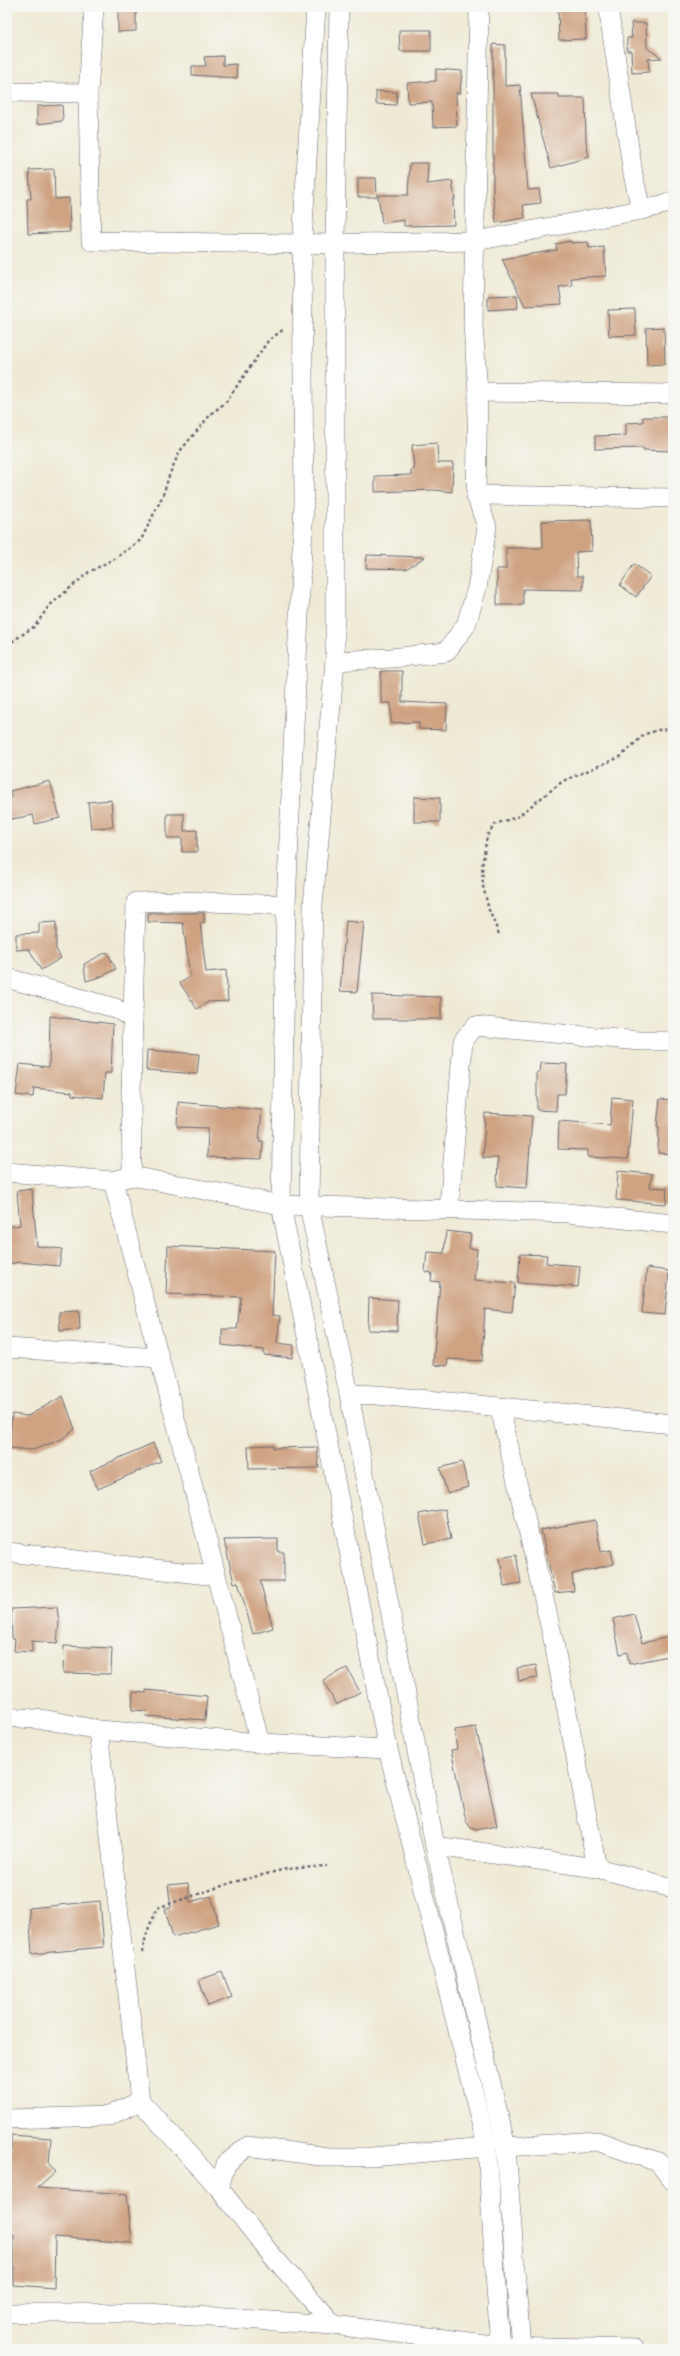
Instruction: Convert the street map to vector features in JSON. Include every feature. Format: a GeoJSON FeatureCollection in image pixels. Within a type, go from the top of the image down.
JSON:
{"type":"FeatureCollection","features":[{"type":"Feature","properties":{"kind":"street"},"geometry":{"type":"LineString","coordinates":[[94,7],[88,93],[91,241],[302,244],[476,240],[641,210],[673,202]]}},
{"type":"Feature","properties":{"kind":"street"},"geometry":{"type":"LineString","coordinates":[[316,7],[302,244],[304,503],[286,905],[281,1205],[388,1749],[487,2147],[500,2347]]}},
{"type":"Feature","properties":{"kind":"street"},"geometry":{"type":"LineString","coordinates":[[339,7],[335,243],[335,661],[313,905],[309,1206],[349,1394],[436,1846],[506,2147],[521,2348]]}},
{"type":"Feature","properties":{"kind":"street"},"geometry":{"type":"LineString","coordinates":[[335,661],[392,658],[446,652],[466,625],[477,588],[487,527],[476,495],[478,392],[473,325],[476,240],[479,7]]}},
{"type":"Feature","properties":{"kind":"street"},"geometry":{"type":"LineString","coordinates":[[608,7],[641,210]]}},
{"type":"Feature","properties":{"kind":"street"},"geometry":{"type":"LineString","coordinates":[[7,92],[88,93]]}},
{"type":"Feature","properties":{"kind":"street"},"geometry":{"type":"LineString","coordinates":[[478,392],[673,394]]}},
{"type":"Feature","properties":{"kind":"street"},"geometry":{"type":"LineString","coordinates":[[476,495],[673,498]]}},
{"type":"Feature","properties":{"kind":"street"},"geometry":{"type":"LineString","coordinates":[[132,1176],[133,1019],[136,902],[182,901],[286,905]]}},
{"type":"Feature","properties":{"kind":"street"},"geometry":{"type":"LineString","coordinates":[[7,978],[115,1008],[133,1019]]}},
{"type":"Feature","properties":{"kind":"street"},"geometry":{"type":"LineString","coordinates":[[449,1209],[463,1041],[476,1026],[524,1028],[640,1041],[673,1041]]}},
{"type":"Feature","properties":{"kind":"street"},"geometry":{"type":"LineString","coordinates":[[7,1172],[113,1181],[132,1176],[281,1205],[567,1213],[673,1224]]}},
{"type":"Feature","properties":{"kind":"street"},"geometry":{"type":"LineString","coordinates":[[113,1181],[260,1743]]}},
{"type":"Feature","properties":{"kind":"street"},"geometry":{"type":"LineString","coordinates":[[7,1348],[159,1358]]}},
{"type":"Feature","properties":{"kind":"street"},"geometry":{"type":"LineString","coordinates":[[349,1394],[377,1395],[673,1424]]}},
{"type":"Feature","properties":{"kind":"street"},"geometry":{"type":"LineString","coordinates":[[500,1408],[554,1643],[597,1868]]}},
{"type":"Feature","properties":{"kind":"street"},"geometry":{"type":"LineString","coordinates":[[7,1552],[216,1576]]}},
{"type":"Feature","properties":{"kind":"street"},"geometry":{"type":"LineString","coordinates":[[7,1717],[48,1720],[98,1730],[260,1743],[388,1749]]}},
{"type":"Feature","properties":{"kind":"street"},"geometry":{"type":"LineString","coordinates":[[98,1730],[140,2101],[220,2188],[269,2252],[334,2325]]}},
{"type":"Feature","properties":{"kind":"street"},"geometry":{"type":"LineString","coordinates":[[436,1846],[597,1868],[673,1888]]}},
{"type":"Feature","properties":{"kind":"street"},"geometry":{"type":"LineString","coordinates":[[7,2119],[109,2116],[140,2101]]}},
{"type":"Feature","properties":{"kind":"street"},"geometry":{"type":"LineString","coordinates":[[506,2147],[598,2141],[658,2162],[673,2181]]}},
{"type":"Feature","properties":{"kind":"street"},"geometry":{"type":"LineString","coordinates":[[220,2188],[226,2164],[248,2146],[327,2157],[372,2158],[487,2147]]}},
{"type":"Feature","properties":{"kind":"street"},"geometry":{"type":"LineString","coordinates":[[7,2312],[147,2313],[334,2325],[500,2347],[635,2349]]}},
{"type":"Feature","properties":{"kind":"path"},"geometry":{"type":"LineString","coordinates":[[7,645],[35,626],[49,606],[89,572],[141,540],[163,495],[170,473],[180,451],[211,414],[226,402],[268,341],[303,314]]}},
{"type":"Feature","properties":{"kind":"path"},"geometry":{"type":"LineString","coordinates":[[499,934],[489,910],[483,886],[482,873],[487,836],[495,824],[517,817],[563,782],[620,757],[645,734],[662,729],[673,732]]}},
{"type":"Feature","properties":{"kind":"path"},"geometry":{"type":"LineString","coordinates":[[140,1961],[147,1932],[157,1908],[234,1882],[286,1869],[327,1866]]}},
{"type":"Feature","properties":{"kind":"building"},"geometry":{"type":"Polygon","coordinates":[[[118,7],[136,7],[136,31],[118,32],[118,7]]]}},
{"type":"Feature","properties":{"kind":"building"},"geometry":{"type":"Polygon","coordinates":[[[558,7],[585,7],[586,39],[559,40],[558,7]]]}},
{"type":"Feature","properties":{"kind":"building"},"geometry":{"type":"Polygon","coordinates":[[[631,23],[646,23],[647,48],[662,58],[648,59],[649,72],[632,73],[631,51],[627,51],[627,38],[632,38],[631,23]]]}},
{"type":"Feature","properties":{"kind":"building"},"geometry":{"type":"Polygon","coordinates":[[[399,30],[431,30],[431,51],[400,51],[399,30]]]}},
{"type":"Feature","properties":{"kind":"building"},"geometry":{"type":"Polygon","coordinates":[[[493,44],[505,45],[505,86],[520,85],[528,190],[539,189],[541,203],[523,205],[525,218],[496,223],[493,194],[493,44]]]}},
{"type":"Feature","properties":{"kind":"building"},"geometry":{"type":"Polygon","coordinates":[[[223,56],[223,65],[236,64],[237,78],[192,75],[192,66],[206,66],[204,57],[223,56]]]}},
{"type":"Feature","properties":{"kind":"building"},"geometry":{"type":"Polygon","coordinates":[[[436,69],[462,71],[460,93],[456,93],[457,126],[433,127],[432,102],[408,103],[407,83],[436,81],[436,69]]]}},
{"type":"Feature","properties":{"kind":"building"},"geometry":{"type":"Polygon","coordinates":[[[376,91],[397,92],[396,105],[376,104],[376,91]]]}},
{"type":"Feature","properties":{"kind":"building"},"geometry":{"type":"Polygon","coordinates":[[[531,94],[559,94],[559,98],[585,98],[586,141],[589,157],[551,168],[531,94]]]}},
{"type":"Feature","properties":{"kind":"building"},"geometry":{"type":"Polygon","coordinates":[[[62,105],[63,121],[37,124],[37,106],[62,105]]]}},
{"type":"Feature","properties":{"kind":"building"},"geometry":{"type":"Polygon","coordinates":[[[410,163],[428,163],[427,184],[452,181],[455,200],[453,200],[454,225],[404,226],[404,220],[382,223],[378,195],[408,195],[410,163]]]}},
{"type":"Feature","properties":{"kind":"building"},"geometry":{"type":"Polygon","coordinates":[[[54,169],[55,199],[69,198],[70,232],[28,234],[27,199],[31,199],[29,170],[54,169]]]}},
{"type":"Feature","properties":{"kind":"building"},"geometry":{"type":"Polygon","coordinates":[[[358,178],[376,178],[377,197],[358,197],[358,178]]]}},
{"type":"Feature","properties":{"kind":"building"},"geometry":{"type":"Polygon","coordinates":[[[571,241],[571,243],[588,242],[589,248],[604,247],[606,276],[571,278],[572,285],[559,287],[562,304],[525,306],[502,259],[557,250],[556,244],[571,241]]]}},
{"type":"Feature","properties":{"kind":"building"},"geometry":{"type":"Polygon","coordinates":[[[517,295],[518,308],[488,310],[488,296],[517,295]]]}},
{"type":"Feature","properties":{"kind":"building"},"geometry":{"type":"Polygon","coordinates":[[[635,309],[636,335],[609,336],[608,310],[635,309]]]}},
{"type":"Feature","properties":{"kind":"building"},"geometry":{"type":"Polygon","coordinates":[[[664,327],[665,364],[647,365],[646,328],[664,327]]]}},
{"type":"Feature","properties":{"kind":"building"},"geometry":{"type":"Polygon","coordinates":[[[643,417],[672,417],[672,451],[643,450],[643,448],[595,449],[595,436],[626,435],[626,423],[643,422],[643,417]]]}},
{"type":"Feature","properties":{"kind":"building"},"geometry":{"type":"Polygon","coordinates":[[[437,443],[438,463],[453,463],[452,492],[434,490],[375,492],[375,476],[411,475],[411,470],[414,470],[412,445],[437,443]]]}},
{"type":"Feature","properties":{"kind":"building"},"geometry":{"type":"Polygon","coordinates":[[[591,520],[592,551],[576,552],[577,576],[583,576],[583,590],[523,589],[523,605],[497,605],[497,569],[506,569],[506,548],[543,548],[542,521],[591,520]]]}},
{"type":"Feature","properties":{"kind":"building"},"geometry":{"type":"Polygon","coordinates":[[[367,555],[425,557],[406,569],[366,568],[367,555]]]}},
{"type":"Feature","properties":{"kind":"building"},"geometry":{"type":"Polygon","coordinates":[[[634,564],[651,576],[636,597],[620,585],[634,564]]]}},
{"type":"Feature","properties":{"kind":"building"},"geometry":{"type":"Polygon","coordinates":[[[381,671],[402,671],[402,702],[447,704],[446,730],[419,729],[419,722],[391,723],[391,703],[381,703],[381,671]]]}},
{"type":"Feature","properties":{"kind":"building"},"geometry":{"type":"Polygon","coordinates":[[[50,781],[60,818],[35,824],[33,815],[7,820],[7,798],[12,797],[10,791],[50,781]]]}},
{"type":"Feature","properties":{"kind":"building"},"geometry":{"type":"Polygon","coordinates":[[[414,797],[440,798],[440,822],[414,822],[414,797]]]}},
{"type":"Feature","properties":{"kind":"building"},"geometry":{"type":"Polygon","coordinates":[[[111,800],[113,827],[91,828],[88,802],[111,800]]]}},
{"type":"Feature","properties":{"kind":"building"},"geometry":{"type":"Polygon","coordinates":[[[167,814],[184,814],[184,831],[197,830],[197,852],[182,852],[182,838],[167,838],[167,814]]]}},
{"type":"Feature","properties":{"kind":"building"},"geometry":{"type":"Polygon","coordinates":[[[148,913],[204,913],[204,923],[200,923],[206,972],[226,970],[228,1001],[208,1002],[197,1009],[180,983],[190,977],[183,923],[148,922],[148,913]]]}},
{"type":"Feature","properties":{"kind":"building"},"geometry":{"type":"Polygon","coordinates":[[[346,921],[364,923],[357,992],[340,991],[346,921]]]}},
{"type":"Feature","properties":{"kind":"building"},"geometry":{"type":"Polygon","coordinates":[[[56,922],[56,949],[61,958],[41,970],[29,949],[16,950],[16,934],[39,933],[39,923],[56,922]]]}},
{"type":"Feature","properties":{"kind":"building"},"geometry":{"type":"Polygon","coordinates":[[[107,952],[116,969],[100,977],[86,981],[84,964],[107,952]]]}},
{"type":"Feature","properties":{"kind":"building"},"geometry":{"type":"Polygon","coordinates":[[[372,995],[441,997],[441,1019],[373,1019],[372,995]]]}},
{"type":"Feature","properties":{"kind":"building"},"geometry":{"type":"Polygon","coordinates":[[[50,1016],[113,1024],[111,1073],[105,1073],[103,1098],[72,1095],[72,1092],[34,1088],[33,1097],[16,1095],[20,1064],[49,1067],[50,1016]]]}},
{"type":"Feature","properties":{"kind":"building"},"geometry":{"type":"Polygon","coordinates":[[[147,1050],[199,1054],[197,1074],[146,1070],[147,1050]]]}},
{"type":"Feature","properties":{"kind":"building"},"geometry":{"type":"Polygon","coordinates":[[[541,1063],[567,1064],[565,1094],[557,1094],[556,1111],[537,1110],[537,1072],[540,1072],[541,1063]]]}},
{"type":"Feature","properties":{"kind":"building"},"geometry":{"type":"Polygon","coordinates":[[[612,1097],[633,1099],[628,1159],[588,1157],[588,1150],[558,1149],[559,1121],[610,1125],[612,1097]]]}},
{"type":"Feature","properties":{"kind":"building"},"geometry":{"type":"Polygon","coordinates":[[[660,1099],[673,1100],[673,1154],[658,1153],[659,1127],[657,1126],[660,1099]]]}},
{"type":"Feature","properties":{"kind":"building"},"geometry":{"type":"Polygon","coordinates":[[[178,1102],[262,1110],[259,1141],[263,1141],[262,1159],[207,1157],[208,1128],[177,1127],[178,1102]]]}},
{"type":"Feature","properties":{"kind":"building"},"geometry":{"type":"Polygon","coordinates":[[[485,1113],[532,1116],[527,1188],[497,1186],[498,1158],[483,1158],[485,1113]]]}},
{"type":"Feature","properties":{"kind":"building"},"geometry":{"type":"Polygon","coordinates":[[[618,1171],[652,1174],[650,1187],[667,1188],[666,1204],[616,1200],[618,1171]]]}},
{"type":"Feature","properties":{"kind":"building"},"geometry":{"type":"Polygon","coordinates":[[[32,1189],[37,1246],[62,1249],[59,1266],[20,1262],[7,1264],[7,1227],[20,1225],[17,1191],[32,1189]]]}},
{"type":"Feature","properties":{"kind":"building"},"geometry":{"type":"Polygon","coordinates":[[[446,1231],[471,1234],[469,1248],[477,1249],[474,1280],[515,1283],[512,1312],[485,1309],[482,1361],[448,1359],[447,1366],[433,1365],[440,1282],[431,1281],[432,1273],[425,1272],[427,1252],[444,1253],[446,1231]]]}},
{"type":"Feature","properties":{"kind":"building"},"geometry":{"type":"Polygon","coordinates":[[[168,1246],[275,1251],[272,1315],[280,1316],[277,1343],[294,1345],[292,1358],[264,1355],[264,1350],[222,1345],[222,1329],[237,1329],[241,1297],[166,1294],[168,1246]]]}},
{"type":"Feature","properties":{"kind":"building"},"geometry":{"type":"Polygon","coordinates":[[[520,1254],[547,1255],[546,1263],[580,1266],[578,1287],[518,1283],[520,1254]]]}},
{"type":"Feature","properties":{"kind":"building"},"geometry":{"type":"Polygon","coordinates":[[[647,1268],[669,1271],[665,1315],[642,1313],[647,1268]]]}},
{"type":"Feature","properties":{"kind":"building"},"geometry":{"type":"Polygon","coordinates":[[[369,1298],[398,1300],[397,1331],[368,1330],[369,1298]]]}},
{"type":"Feature","properties":{"kind":"building"},"geometry":{"type":"Polygon","coordinates":[[[79,1311],[80,1329],[60,1331],[59,1312],[79,1311]]]}},
{"type":"Feature","properties":{"kind":"building"},"geometry":{"type":"Polygon","coordinates":[[[63,1396],[75,1429],[62,1439],[33,1450],[9,1448],[12,1414],[28,1416],[63,1396]]]}},
{"type":"Feature","properties":{"kind":"building"},"geometry":{"type":"Polygon","coordinates":[[[153,1443],[161,1461],[98,1489],[90,1471],[153,1443]]]}},
{"type":"Feature","properties":{"kind":"building"},"geometry":{"type":"Polygon","coordinates":[[[273,1445],[273,1448],[317,1447],[319,1468],[249,1469],[248,1446],[273,1445]]]}},
{"type":"Feature","properties":{"kind":"building"},"geometry":{"type":"Polygon","coordinates":[[[462,1462],[468,1487],[447,1493],[440,1468],[462,1462]]]}},
{"type":"Feature","properties":{"kind":"building"},"geometry":{"type":"Polygon","coordinates":[[[445,1509],[451,1539],[425,1544],[419,1514],[445,1509]]]}},
{"type":"Feature","properties":{"kind":"building"},"geometry":{"type":"Polygon","coordinates":[[[595,1520],[601,1552],[611,1550],[614,1564],[572,1574],[574,1591],[555,1593],[541,1530],[595,1520]]]}},
{"type":"Feature","properties":{"kind":"building"},"geometry":{"type":"Polygon","coordinates":[[[278,1539],[278,1552],[284,1552],[284,1581],[260,1581],[273,1628],[253,1634],[238,1582],[234,1583],[224,1540],[278,1539]]]}},
{"type":"Feature","properties":{"kind":"building"},"geometry":{"type":"Polygon","coordinates":[[[516,1555],[521,1583],[504,1586],[500,1558],[516,1555]]]}},
{"type":"Feature","properties":{"kind":"building"},"geometry":{"type":"Polygon","coordinates":[[[57,1607],[59,1622],[57,1643],[32,1641],[32,1652],[14,1651],[15,1639],[12,1639],[11,1609],[57,1607]]]}},
{"type":"Feature","properties":{"kind":"building"},"geometry":{"type":"Polygon","coordinates":[[[634,1614],[642,1643],[673,1636],[673,1655],[629,1664],[627,1652],[620,1654],[613,1619],[634,1614]]]}},
{"type":"Feature","properties":{"kind":"building"},"geometry":{"type":"Polygon","coordinates":[[[64,1646],[112,1648],[111,1674],[63,1673],[64,1646]]]}},
{"type":"Feature","properties":{"kind":"building"},"geometry":{"type":"Polygon","coordinates":[[[536,1665],[538,1678],[519,1681],[517,1668],[536,1665]]]}},
{"type":"Feature","properties":{"kind":"building"},"geometry":{"type":"Polygon","coordinates":[[[347,1668],[360,1692],[336,1705],[323,1680],[347,1668]]]}},
{"type":"Feature","properties":{"kind":"building"},"geometry":{"type":"Polygon","coordinates":[[[146,1690],[207,1696],[205,1720],[146,1716],[147,1711],[132,1710],[133,1692],[146,1693],[146,1690]]]}},
{"type":"Feature","properties":{"kind":"building"},"geometry":{"type":"Polygon","coordinates":[[[476,1727],[497,1826],[476,1830],[471,1828],[466,1821],[451,1750],[457,1749],[454,1730],[476,1727]]]}},
{"type":"Feature","properties":{"kind":"building"},"geometry":{"type":"Polygon","coordinates":[[[188,1883],[190,1902],[211,1896],[219,1924],[173,1937],[165,1909],[171,1908],[168,1885],[188,1883]]]}},
{"type":"Feature","properties":{"kind":"building"},"geometry":{"type":"Polygon","coordinates":[[[100,1901],[104,1947],[32,1954],[29,1908],[100,1901]]]}},
{"type":"Feature","properties":{"kind":"building"},"geometry":{"type":"Polygon","coordinates":[[[222,1972],[232,1997],[208,2006],[199,1980],[222,1972]]]}},
{"type":"Feature","properties":{"kind":"building"},"geometry":{"type":"Polygon","coordinates":[[[11,2135],[51,2138],[49,2164],[56,2172],[38,2188],[127,2194],[132,2243],[55,2237],[54,2288],[14,2285],[14,2235],[8,2235],[9,2192],[7,2192],[7,2163],[11,2163],[11,2135]]]}}]}
